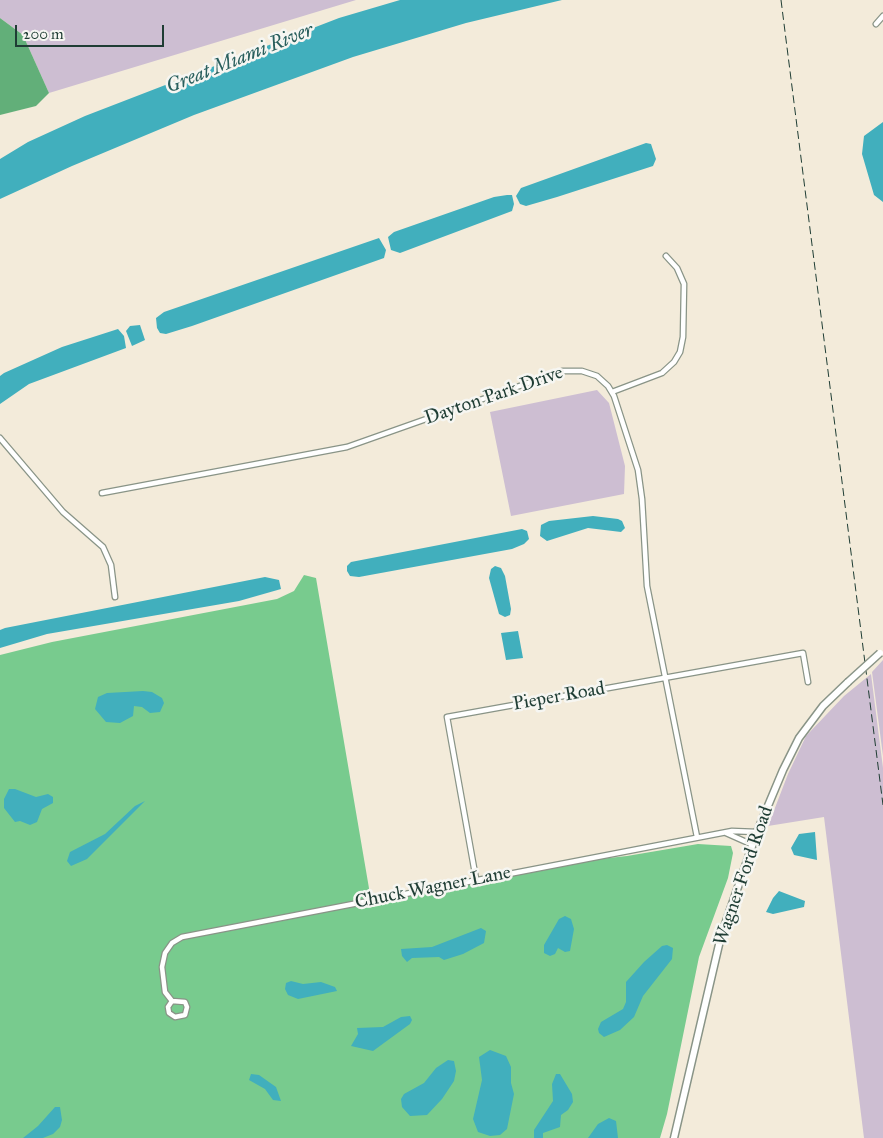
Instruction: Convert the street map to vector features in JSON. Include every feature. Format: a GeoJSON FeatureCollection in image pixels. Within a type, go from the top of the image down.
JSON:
{"type":"FeatureCollection","features":[{"type":"Feature","properties":{"kind":"main road","name":"Wagner Ford Road"},"geometry":{"type":"LineString","coordinates":[[674,1138],[717,952],[728,912],[757,832],[799,738],[823,706],[882,651]]}},
{"type":"Feature","properties":{"kind":"street"},"geometry":{"type":"LineString","coordinates":[[876,24],[883,16]]}},
{"type":"Feature","properties":{"kind":"street"},"geometry":{"type":"LineString","coordinates":[[612,392],[662,373],[674,362],[680,352],[684,330],[684,284],[677,268],[666,256]]}},
{"type":"Feature","properties":{"kind":"street","name":"Dayton Park Drive"},"geometry":{"type":"LineString","coordinates":[[102,493],[347,446],[568,370],[582,371],[597,376],[612,392],[632,446],[638,470],[642,499],[647,586],[697,837]]}},
{"type":"Feature","properties":{"kind":"street"},"geometry":{"type":"LineString","coordinates":[[0,438],[63,512],[103,547],[111,565],[115,596]]}},
{"type":"Feature","properties":{"kind":"street","name":"Pieper Road"},"geometry":{"type":"LineString","coordinates":[[476,879],[447,717],[803,653],[808,682]]}},
{"type":"Feature","properties":{"kind":"street","name":"Chuck Wagner Lane"},"geometry":{"type":"LineString","coordinates":[[172,1001],[168,1006],[169,1013],[175,1017],[184,1015],[187,1007],[185,1002],[172,1001],[165,992],[162,967],[165,953],[172,943],[182,936],[740,829],[757,832]]}},
{"type":"Feature","properties":{"kind":"street"},"geometry":{"type":"LineString","coordinates":[[726,833],[753,845]]}},
{"type":"Feature","properties":{"kind":"shaded area"},"geometry":{"type":"Polygon","coordinates":[[[0,0],[356,0],[49,93],[23,35],[0,18],[0,0]]]}},
{"type":"Feature","properties":{"kind":"shaded area"},"geometry":{"type":"Polygon","coordinates":[[[597,390],[609,403],[625,466],[624,494],[511,516],[490,412],[597,390]]]}},
{"type":"Feature","properties":{"kind":"shaded area"},"geometry":{"type":"Polygon","coordinates":[[[883,660],[883,756],[872,672],[883,660]]]}},
{"type":"Feature","properties":{"kind":"shaded area"},"geometry":{"type":"Polygon","coordinates":[[[871,674],[883,768],[883,1138],[864,1138],[824,817],[768,826],[788,774],[806,736],[844,696],[871,674]]]}},
{"type":"Feature","properties":{"kind":"green space"},"geometry":{"type":"Polygon","coordinates":[[[0,18],[23,35],[49,93],[36,106],[0,115],[0,18]]]}},
{"type":"Feature","properties":{"kind":"green space"},"geometry":{"type":"Polygon","coordinates":[[[304,575],[316,578],[371,900],[554,864],[627,856],[698,844],[731,846],[733,853],[728,878],[699,957],[667,1114],[660,1138],[0,1138],[0,655],[52,642],[277,599],[294,591],[304,575]]]}},
{"type":"Feature","properties":{"kind":"water","name":"Great Miami River"},"geometry":{"type":"Polygon","coordinates":[[[400,0],[562,0],[466,23],[353,57],[194,115],[72,166],[0,199],[0,159],[28,142],[85,116],[339,18],[400,0]]]}},
{"type":"Feature","properties":{"kind":"water"},"geometry":{"type":"Polygon","coordinates":[[[883,122],[883,202],[874,195],[862,154],[864,136],[883,122]]]}},
{"type":"Feature","properties":{"kind":"water"},"geometry":{"type":"Polygon","coordinates":[[[646,143],[651,144],[656,159],[653,166],[526,206],[520,204],[516,196],[521,188],[646,143]]]}},
{"type":"Feature","properties":{"kind":"water"},"geometry":{"type":"Polygon","coordinates":[[[512,195],[514,204],[512,211],[400,253],[391,250],[388,237],[394,232],[494,197],[512,195]]]}},
{"type":"Feature","properties":{"kind":"water"},"geometry":{"type":"Polygon","coordinates":[[[379,238],[386,250],[384,258],[192,326],[166,334],[160,333],[157,328],[156,318],[164,312],[379,238]]]}},
{"type":"Feature","properties":{"kind":"water"},"geometry":{"type":"Polygon","coordinates":[[[140,325],[145,340],[132,346],[126,331],[130,326],[140,325]]]}},
{"type":"Feature","properties":{"kind":"water"},"geometry":{"type":"Polygon","coordinates":[[[118,329],[124,336],[126,348],[29,384],[0,404],[0,376],[4,373],[62,347],[118,329]]]}},
{"type":"Feature","properties":{"kind":"water"},"geometry":{"type":"Polygon","coordinates":[[[593,516],[618,519],[622,521],[625,528],[621,532],[588,528],[547,541],[540,536],[541,525],[549,521],[593,516]]]}},
{"type":"Feature","properties":{"kind":"water"},"geometry":{"type":"Polygon","coordinates":[[[522,529],[527,531],[529,539],[524,544],[512,549],[359,577],[350,576],[347,571],[347,566],[351,562],[522,529]]]}},
{"type":"Feature","properties":{"kind":"water"},"geometry":{"type":"Polygon","coordinates":[[[495,566],[501,568],[505,576],[511,609],[510,615],[505,617],[499,614],[489,578],[491,569],[495,566]]]}},
{"type":"Feature","properties":{"kind":"water"},"geometry":{"type":"Polygon","coordinates":[[[265,577],[279,580],[281,589],[239,601],[47,634],[0,648],[0,630],[5,628],[265,577]]]}},
{"type":"Feature","properties":{"kind":"water"},"geometry":{"type":"Polygon","coordinates":[[[518,631],[523,658],[506,660],[501,633],[518,631]]]}},
{"type":"Feature","properties":{"kind":"water"},"geometry":{"type":"Polygon","coordinates":[[[152,692],[162,698],[164,703],[160,712],[150,713],[142,707],[134,706],[133,716],[120,723],[106,722],[95,709],[98,697],[107,693],[152,692]]]}},
{"type":"Feature","properties":{"kind":"water"},"geometry":{"type":"Polygon","coordinates":[[[9,789],[15,789],[36,797],[48,794],[53,797],[53,803],[42,809],[37,822],[30,825],[20,821],[15,822],[4,808],[4,799],[9,789]]]}},
{"type":"Feature","properties":{"kind":"water"},"geometry":{"type":"Polygon","coordinates":[[[145,801],[87,859],[71,866],[67,861],[70,852],[105,834],[135,806],[145,801]]]}},
{"type":"Feature","properties":{"kind":"water"},"geometry":{"type":"Polygon","coordinates":[[[815,832],[817,860],[794,855],[791,848],[799,834],[815,832]]]}},
{"type":"Feature","properties":{"kind":"water"},"geometry":{"type":"Polygon","coordinates":[[[779,891],[805,901],[804,907],[773,914],[766,912],[779,891]]]}},
{"type":"Feature","properties":{"kind":"water"},"geometry":{"type":"Polygon","coordinates":[[[565,916],[571,919],[574,929],[570,951],[565,952],[558,948],[555,954],[550,956],[544,953],[544,945],[559,919],[565,916]]]}},
{"type":"Feature","properties":{"kind":"water"},"geometry":{"type":"Polygon","coordinates":[[[481,928],[486,931],[484,943],[463,954],[444,960],[439,957],[412,958],[407,962],[402,956],[401,949],[432,947],[481,928]]]}},
{"type":"Feature","properties":{"kind":"water"},"geometry":{"type":"Polygon","coordinates":[[[667,945],[673,948],[672,959],[643,996],[634,1017],[620,1030],[604,1037],[599,1033],[598,1029],[601,1022],[623,1009],[626,1002],[626,982],[644,962],[662,946],[667,945]]]}},
{"type":"Feature","properties":{"kind":"water"},"geometry":{"type":"Polygon","coordinates":[[[291,981],[303,984],[321,982],[335,987],[337,991],[298,999],[288,995],[285,989],[286,983],[291,981]]]}},
{"type":"Feature","properties":{"kind":"water"},"geometry":{"type":"Polygon","coordinates":[[[410,1016],[412,1020],[410,1024],[373,1051],[351,1046],[358,1034],[357,1028],[383,1027],[401,1017],[410,1016]]]}},
{"type":"Feature","properties":{"kind":"water"},"geometry":{"type":"Polygon","coordinates":[[[490,1050],[506,1056],[511,1067],[511,1083],[514,1094],[507,1129],[500,1135],[490,1136],[478,1132],[473,1119],[482,1080],[479,1057],[490,1050]]]}},
{"type":"Feature","properties":{"kind":"water"},"geometry":{"type":"Polygon","coordinates":[[[448,1060],[454,1061],[456,1071],[454,1081],[442,1099],[427,1115],[410,1116],[402,1107],[401,1099],[404,1094],[424,1083],[436,1068],[448,1060]]]}},
{"type":"Feature","properties":{"kind":"water"},"geometry":{"type":"Polygon","coordinates":[[[251,1074],[259,1075],[276,1087],[281,1101],[273,1100],[265,1089],[249,1080],[251,1074]]]}},
{"type":"Feature","properties":{"kind":"water"},"geometry":{"type":"Polygon","coordinates":[[[556,1074],[560,1074],[572,1094],[573,1102],[568,1110],[561,1115],[560,1127],[543,1133],[543,1138],[534,1138],[534,1130],[553,1101],[552,1084],[556,1074]]]}},
{"type":"Feature","properties":{"kind":"water"},"geometry":{"type":"Polygon","coordinates":[[[55,1107],[60,1107],[62,1120],[60,1127],[53,1134],[43,1138],[23,1138],[38,1126],[55,1107]]]}},
{"type":"Feature","properties":{"kind":"water"},"geometry":{"type":"Polygon","coordinates":[[[609,1118],[616,1121],[618,1138],[588,1138],[598,1124],[609,1118]]]}},
{"type":"Feature","properties":{"kind":"railway"},"geometry":{"type":"LineString","coordinates":[[781,0],[883,805]]}}]}
